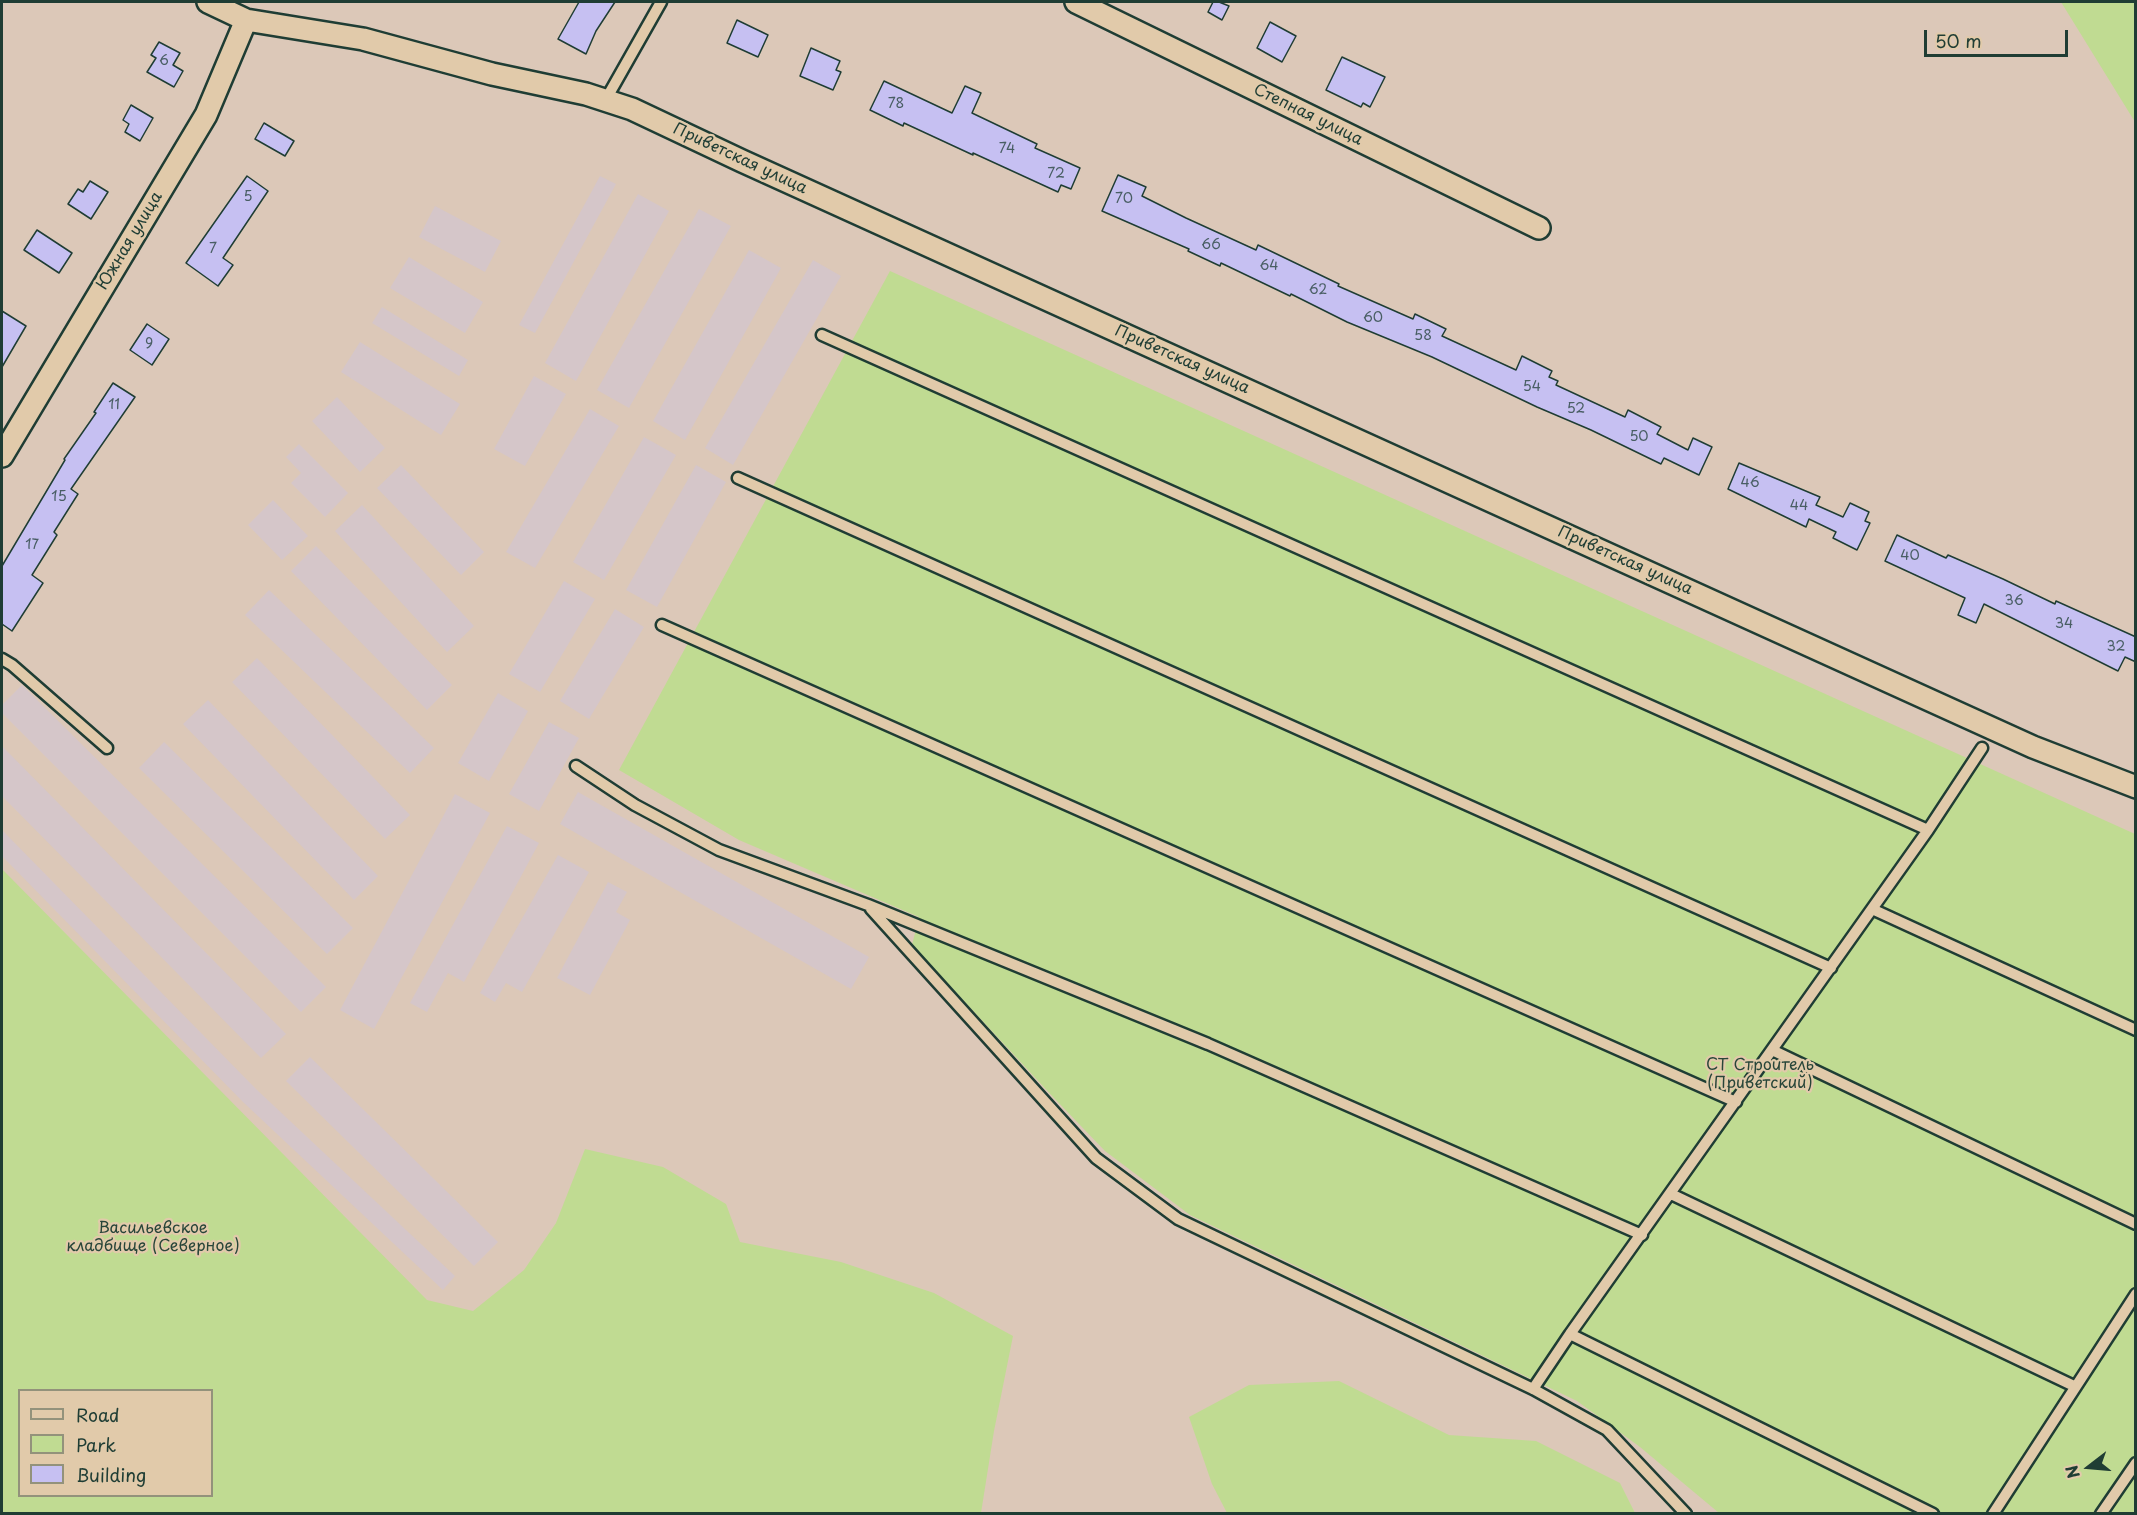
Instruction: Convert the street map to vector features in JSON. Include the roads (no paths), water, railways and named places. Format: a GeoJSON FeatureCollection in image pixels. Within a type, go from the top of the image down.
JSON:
{"type":"FeatureCollection","features":[{"type":"Feature","properties":{"kind":"street","name":"Приветская улица"},"geometry":{"type":"LineString","coordinates":[[208,2],[246,20],[363,39],[633,109],[742,161],[2033,747],[2136,787]]}},
{"type":"Feature","properties":{"kind":"street","name":"Степная улица"},"geometry":{"type":"LineString","coordinates":[[1076,2],[1539,228]]}},
{"type":"Feature","properties":{"kind":"street","name":"Южная улица"},"geometry":{"type":"LineString","coordinates":[[2,456],[206,115],[246,20]]}},
{"type":"Feature","properties":{"kind":"lane"},"geometry":{"type":"LineString","coordinates":[[605,100],[661,2]]}},
{"type":"Feature","properties":{"kind":"lane"},"geometry":{"type":"LineString","coordinates":[[822,335],[1928,831]]}},
{"type":"Feature","properties":{"kind":"lane"},"geometry":{"type":"LineString","coordinates":[[738,478],[1831,968]]}},
{"type":"Feature","properties":{"kind":"lane"},"geometry":{"type":"LineString","coordinates":[[662,625],[1736,1102]]}},
{"type":"Feature","properties":{"kind":"lane"},"geometry":{"type":"LineString","coordinates":[[2,659],[12,665],[107,748]]}},
{"type":"Feature","properties":{"kind":"lane"},"geometry":{"type":"LineString","coordinates":[[1533,1389],[1928,831],[1982,748]]}},
{"type":"Feature","properties":{"kind":"lane"},"geometry":{"type":"LineString","coordinates":[[576,766],[635,805],[719,850],[868,905],[1208,1044],[1642,1234]]}},
{"type":"Feature","properties":{"kind":"lane"},"geometry":{"type":"LineString","coordinates":[[868,905],[1096,1158],[1178,1219],[1533,1389],[1607,1430],[1686,1514]]}},
{"type":"Feature","properties":{"kind":"lane"},"geometry":{"type":"LineString","coordinates":[[1872,909],[2136,1030]]}},
{"type":"Feature","properties":{"kind":"lane"},"geometry":{"type":"LineString","coordinates":[[1772,1050],[2136,1224]]}},
{"type":"Feature","properties":{"kind":"lane"},"geometry":{"type":"LineString","coordinates":[[1671,1194],[2074,1386]]}},
{"type":"Feature","properties":{"kind":"lane"},"geometry":{"type":"LineString","coordinates":[[1993,1514],[2074,1386],[2136,1294]]}},
{"type":"Feature","properties":{"kind":"lane"},"geometry":{"type":"LineString","coordinates":[[1570,1334],[1933,1514]]}},
{"type":"Feature","properties":{"kind":"lane"},"geometry":{"type":"LineString","coordinates":[[2101,1514],[2136,1463]]}},
{"type":"Feature","properties":{"kind":"park label","name":"СТ Строитель (Приветский)"},"geometry":{"type":"Point","coordinates":[1760,1075]}},
{"type":"Feature","properties":{"kind":"park label","name":"Васильевское кладбище (Северное)"},"geometry":{"type":"Point","coordinates":[153,1238]}}]}
